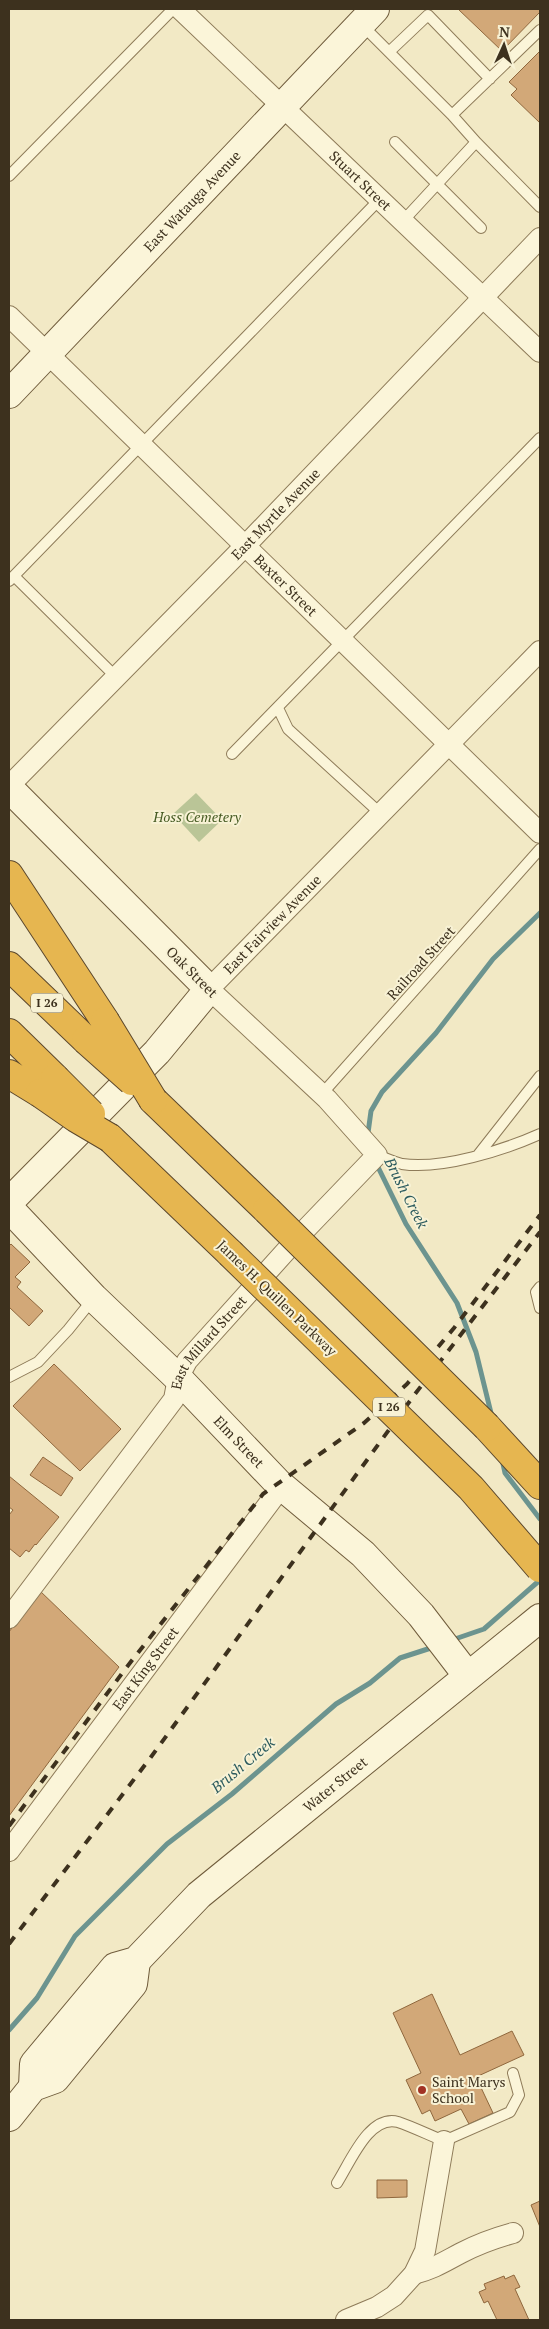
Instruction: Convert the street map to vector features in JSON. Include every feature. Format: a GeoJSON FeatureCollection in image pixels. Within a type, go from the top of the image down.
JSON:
{"type":"FeatureCollection","features":[{"type":"Feature","properties":{"kind":"highway"},"geometry":{"type":"LineString","coordinates":[[9,875],[160,1108]]}},
{"type":"Feature","properties":{"kind":"highway","name":"I 26"},"geometry":{"type":"LineString","coordinates":[[9,966],[267,1210],[452,1391],[540,1485]]}},
{"type":"Feature","properties":{"kind":"highway","name":"James H. Quillen Parkway"},"geometry":{"type":"LineString","coordinates":[[9,1033],[47,1086],[85,1107],[118,1146],[471,1488],[540,1568]]}},
{"type":"Feature","properties":{"kind":"highway"},"geometry":{"type":"LineString","coordinates":[[9,1074],[47,1086]]}},
{"type":"Feature","properties":{"kind":"street","name":"Stuart Street"},"geometry":{"type":"LineString","coordinates":[[180,9],[540,352]]}},
{"type":"Feature","properties":{"kind":"street","name":"East Watauga Avenue"},"geometry":{"type":"LineString","coordinates":[[9,394],[368,16]]}},
{"type":"Feature","properties":{"kind":"street","name":"East Myrtle Avenue"},"geometry":{"type":"LineString","coordinates":[[9,787],[540,238]]}},
{"type":"Feature","properties":{"kind":"street","name":"Baxter Street"},"geometry":{"type":"LineString","coordinates":[[9,316],[540,833]]}},
{"type":"Feature","properties":{"kind":"street","name":"East Fairview Avenue"},"geometry":{"type":"LineString","coordinates":[[9,1202],[156,1052],[209,989],[540,651]]}},
{"type":"Feature","properties":{"kind":"street","name":"Oak Street"},"geometry":{"type":"LineString","coordinates":[[9,787],[209,989],[321,1095],[377,1155]]}},
{"type":"Feature","properties":{"kind":"street","name":"East Millard Street"},"geometry":{"type":"LineString","coordinates":[[9,1618],[174,1399],[178,1378],[187,1361],[249,1290],[377,1155]]}},
{"type":"Feature","properties":{"kind":"street","name":"Elm Street"},"geometry":{"type":"LineString","coordinates":[[9,1208],[94,1298],[178,1378],[282,1486],[363,1554],[420,1615],[461,1667]]}},
{"type":"Feature","properties":{"kind":"street","name":"East King Street"},"geometry":{"type":"LineString","coordinates":[[9,1852],[282,1486]]}},
{"type":"Feature","properties":{"kind":"street","name":"Water Street"},"geometry":{"type":"LineString","coordinates":[[9,2117],[33,2087],[34,2064],[115,1967],[136,1961],[199,1895],[461,1667],[512,1642],[540,1618]]}},
{"type":"Feature","properties":{"kind":"street"},"geometry":{"type":"LineString","coordinates":[[346,2320],[377,2307],[394,2296],[414,2274],[425,2252],[444,2141]]}},
{"type":"Feature","properties":{"kind":"street"},"geometry":{"type":"LineString","coordinates":[[414,2274],[437,2268],[491,2239],[513,2233]]}},
{"type":"Feature","properties":{"kind":"lane"},"geometry":{"type":"LineString","coordinates":[[9,176],[173,9]]}},
{"type":"Feature","properties":{"kind":"lane"},"geometry":{"type":"LineString","coordinates":[[389,52],[428,15],[490,79]]}},
{"type":"Feature","properties":{"kind":"lane"},"geometry":{"type":"LineString","coordinates":[[368,16],[389,52],[540,207]]}},
{"type":"Feature","properties":{"kind":"lane"},"geometry":{"type":"LineString","coordinates":[[452,116],[540,30]]}},
{"type":"Feature","properties":{"kind":"lane"},"geometry":{"type":"LineString","coordinates":[[395,142],[481,228]]}},
{"type":"Feature","properties":{"kind":"lane"},"geometry":{"type":"LineString","coordinates":[[403,221],[476,142]]}},
{"type":"Feature","properties":{"kind":"lane"},"geometry":{"type":"LineString","coordinates":[[116,677],[11,578],[380,198]]}},
{"type":"Feature","properties":{"kind":"lane"},"geometry":{"type":"LineString","coordinates":[[232,754],[540,438]]}},
{"type":"Feature","properties":{"kind":"lane"},"geometry":{"type":"LineString","coordinates":[[278,708],[288,728],[381,814]]}},
{"type":"Feature","properties":{"kind":"lane","name":"Railroad Street"},"geometry":{"type":"LineString","coordinates":[[321,1095],[540,849]]}},
{"type":"Feature","properties":{"kind":"lane"},"geometry":{"type":"LineString","coordinates":[[478,1155],[540,1076]]}},
{"type":"Feature","properties":{"kind":"lane"},"geometry":{"type":"LineString","coordinates":[[377,1155],[400,1164],[424,1165],[515,1146],[540,1134]]}},
{"type":"Feature","properties":{"kind":"lane"},"geometry":{"type":"LineString","coordinates":[[540,1287],[536,1292],[540,1308]]}},
{"type":"Feature","properties":{"kind":"lane"},"geometry":{"type":"LineString","coordinates":[[9,1377],[38,1362],[68,1330],[94,1298]]}},
{"type":"Feature","properties":{"kind":"lane"},"geometry":{"type":"LineString","coordinates":[[337,2183],[370,2130],[381,2122],[396,2122],[444,2141],[510,2112],[519,2095],[513,2073]]}},
{"type":"Feature","properties":{"kind":"green space","name":"Hoss Cemetery"},"geometry":{"type":"Polygon","coordinates":[[[196,793],[222,820],[199,842],[173,814],[196,793]]]}},
{"type":"Feature","properties":{"kind":"building"},"geometry":{"type":"Polygon","coordinates":[[[458,9],[540,9],[540,12],[502,51],[458,9]]]}},
{"type":"Feature","properties":{"kind":"building"},"geometry":{"type":"Polygon","coordinates":[[[540,51],[540,123],[511,95],[517,89],[509,82],[540,51]]]}},
{"type":"Feature","properties":{"kind":"building"},"geometry":{"type":"Polygon","coordinates":[[[11,1244],[30,1262],[15,1277],[21,1282],[17,1287],[43,1311],[29,1326],[9,1307],[9,1246],[11,1244]]]}},
{"type":"Feature","properties":{"kind":"building"},"geometry":{"type":"Polygon","coordinates":[[[54,1364],[121,1429],[80,1471],[13,1406],[54,1364]]]}},
{"type":"Feature","properties":{"kind":"building"},"geometry":{"type":"Polygon","coordinates":[[[43,1457],[73,1478],[61,1496],[30,1475],[43,1457]]]}},
{"type":"Feature","properties":{"kind":"building"},"geometry":{"type":"Polygon","coordinates":[[[9,1476],[59,1517],[36,1545],[29,1552],[26,1550],[20,1557],[9,1548],[9,1515],[13,1510],[9,1507],[9,1476]]]}},
{"type":"Feature","properties":{"kind":"building"},"geometry":{"type":"Polygon","coordinates":[[[39,1590],[119,1667],[9,1816],[9,1632],[39,1590]]]}},
{"type":"Feature","properties":{"kind":"building"},"geometry":{"type":"Polygon","coordinates":[[[432,1994],[460,2055],[512,2031],[524,2055],[476,2077],[493,2113],[469,2124],[461,2109],[435,2121],[430,2110],[422,2114],[406,2080],[421,2073],[393,2013],[432,1994]]]}},
{"type":"Feature","properties":{"kind":"building"},"geometry":{"type":"Polygon","coordinates":[[[377,2180],[407,2180],[407,2197],[377,2198],[377,2180]]]}},
{"type":"Feature","properties":{"kind":"building"},"geometry":{"type":"Polygon","coordinates":[[[540,2201],[540,2227],[531,2205],[540,2201]]]}},
{"type":"Feature","properties":{"kind":"building"},"geometry":{"type":"Polygon","coordinates":[[[514,2275],[520,2287],[515,2289],[529,2320],[497,2320],[488,2301],[484,2303],[479,2292],[486,2289],[484,2284],[504,2276],[505,2279],[514,2275]]]}},
{"type":"Feature","properties":{"kind":"waterway","name":"Brush Creek"},"geometry":{"type":"LineString","coordinates":[[368,1133],[371,1111],[382,1092],[436,1033],[493,959],[540,913]]}},
{"type":"Feature","properties":{"kind":"waterway","name":"Brush Creek"},"geometry":{"type":"LineString","coordinates":[[376,1163],[406,1224],[457,1303],[476,1352],[492,1417]]}},
{"type":"Feature","properties":{"kind":"waterway","name":"Brush Creek"},"geometry":{"type":"LineString","coordinates":[[502,1459],[505,1473],[540,1519]]}},
{"type":"Feature","properties":{"kind":"waterway","name":"Brush Creek"},"geometry":{"type":"LineString","coordinates":[[452,1640],[484,1629],[540,1580]]}},
{"type":"Feature","properties":{"kind":"waterway","name":"Brush Creek"},"geometry":{"type":"LineString","coordinates":[[9,2030],[37,1998],[75,1936],[167,1844],[232,1794],[336,1704],[370,1683],[400,1658],[434,1647]]}},
{"type":"Feature","properties":{"kind":"railway"},"geometry":{"type":"LineString","coordinates":[[9,1826],[126,1668],[263,1494],[364,1423],[407,1384],[454,1328],[540,1215]]}},
{"type":"Feature","properties":{"kind":"railway"},"geometry":{"type":"LineString","coordinates":[[9,1944],[151,1757],[415,1394],[540,1232]]}},
{"type":"Feature","properties":{"kind":"place","name":"Saint Marys School"},"geometry":{"type":"Point","coordinates":[422,2090]}}]}
